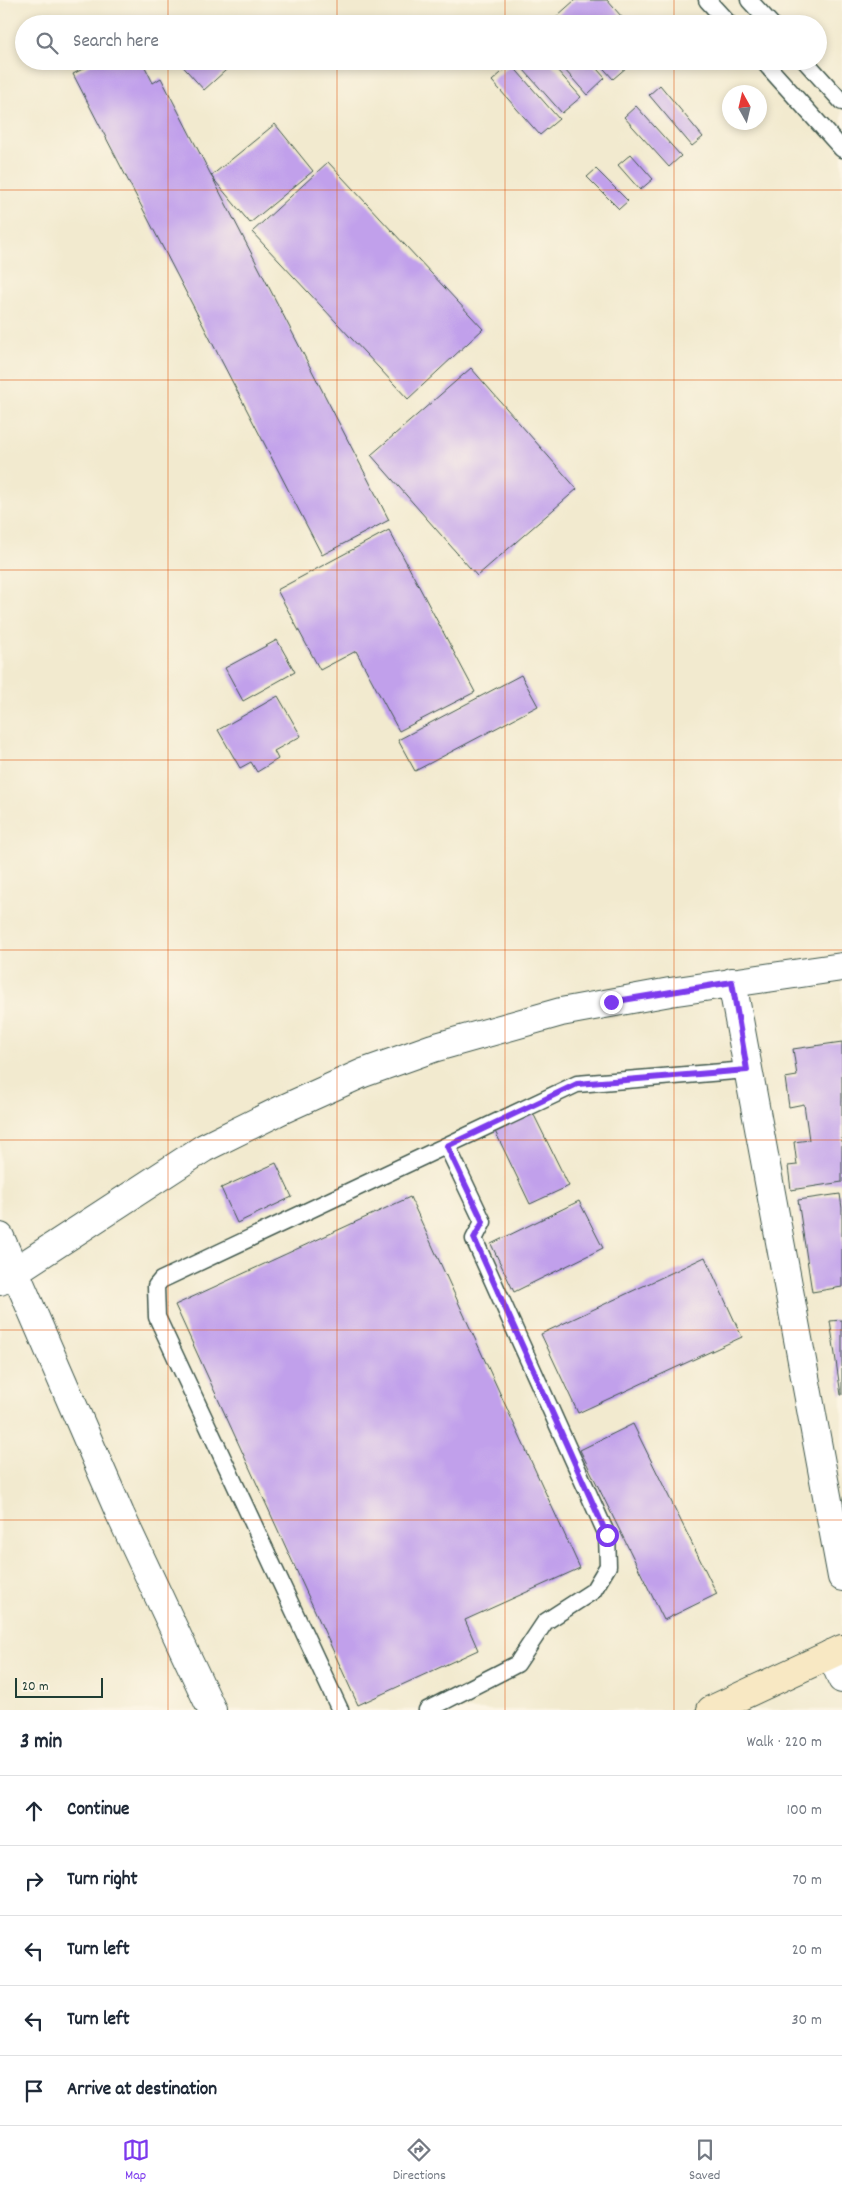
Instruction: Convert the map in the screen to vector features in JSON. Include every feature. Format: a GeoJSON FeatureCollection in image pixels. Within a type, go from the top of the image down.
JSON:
{"type":"FeatureCollection","features":[{"type":"Feature","properties":{"kind":"main road"},"geometry":{"type":"LineString","coordinates":[[711,1710],[836,1652]]}},
{"type":"Feature","properties":{"kind":"street"},"geometry":{"type":"LineString","coordinates":[[8,1276],[204,1148],[281,1110],[363,1073],[442,1046],[561,1012],[732,982],[842,967]]}},
{"type":"Feature","properties":{"kind":"street"},"geometry":{"type":"LineString","coordinates":[[732,982],[842,1577]]}},
{"type":"Feature","properties":{"kind":"street"},"geometry":{"type":"LineString","coordinates":[[0,1237],[8,1276],[212,1710]]}},
{"type":"Feature","properties":{"kind":"street"},"geometry":{"type":"LineString","coordinates":[[836,1652],[842,1679]]}},
{"type":"Feature","properties":{"kind":"lane"},"geometry":{"type":"LineString","coordinates":[[707,0],[721,15]]}},
{"type":"Feature","properties":{"kind":"lane"},"geometry":{"type":"LineString","coordinates":[[749,0],[763,15]]}},
{"type":"Feature","properties":{"kind":"lane"},"geometry":{"type":"LineString","coordinates":[[771,70],[842,148]]}},
{"type":"Feature","properties":{"kind":"lane"},"geometry":{"type":"LineString","coordinates":[[813,70],[842,102]]}},
{"type":"Feature","properties":{"kind":"lane"},"geometry":{"type":"LineString","coordinates":[[340,1710],[157,1317],[156,1286],[161,1280],[577,1084],[747,1070]]}},
{"type":"Feature","properties":{"kind":"lane"},"geometry":{"type":"LineString","coordinates":[[428,1710],[517,1664],[545,1622],[594,1591],[608,1566],[607,1535],[474,1238],[483,1222],[447,1146]]}},
{"type":"Feature","properties":{"kind":"building"},"geometry":{"type":"Polygon","coordinates":[[[575,0],[607,0],[620,15],[558,15],[575,0]]]}},
{"type":"Feature","properties":{"kind":"building"},"geometry":{"type":"Polygon","coordinates":[[[81,70],[146,70],[153,83],[161,78],[389,520],[322,555],[73,74],[81,70]]]}},
{"type":"Feature","properties":{"kind":"building"},"geometry":{"type":"Polygon","coordinates":[[[186,70],[226,70],[204,90],[186,70]]]}},
{"type":"Feature","properties":{"kind":"building"},"geometry":{"type":"Polygon","coordinates":[[[504,70],[516,70],[559,119],[540,135],[492,81],[504,70]]]}},
{"type":"Feature","properties":{"kind":"building"},"geometry":{"type":"Polygon","coordinates":[[[524,70],[557,70],[581,97],[562,113],[524,70]]]}},
{"type":"Feature","properties":{"kind":"building"},"geometry":{"type":"Polygon","coordinates":[[[565,70],[598,70],[605,78],[587,95],[565,70]]]}},
{"type":"Feature","properties":{"kind":"building"},"geometry":{"type":"Polygon","coordinates":[[[605,70],[624,70],[613,79],[605,70]]]}},
{"type":"Feature","properties":{"kind":"building"},"geometry":{"type":"Polygon","coordinates":[[[660,85],[703,137],[692,146],[649,95],[660,85]]]}},
{"type":"Feature","properties":{"kind":"building"},"geometry":{"type":"Polygon","coordinates":[[[636,106],[681,156],[669,167],[624,117],[636,106]]]}},
{"type":"Feature","properties":{"kind":"building"},"geometry":{"type":"Polygon","coordinates":[[[275,124],[313,171],[250,223],[211,176],[275,124]]]}},
{"type":"Feature","properties":{"kind":"building"},"geometry":{"type":"Polygon","coordinates":[[[631,154],[653,179],[640,190],[618,165],[631,154]]]}},
{"type":"Feature","properties":{"kind":"building"},"geometry":{"type":"Polygon","coordinates":[[[328,162],[483,329],[408,399],[252,232],[328,162]]]}},
{"type":"Feature","properties":{"kind":"building"},"geometry":{"type":"Polygon","coordinates":[[[596,169],[628,201],[619,209],[587,177],[596,169]]]}},
{"type":"Feature","properties":{"kind":"building"},"geometry":{"type":"Polygon","coordinates":[[[471,368],[577,489],[477,576],[371,455],[471,368]]]}},
{"type":"Feature","properties":{"kind":"building"},"geometry":{"type":"Polygon","coordinates":[[[389,530],[475,692],[399,731],[356,651],[320,670],[277,590],[389,530]]]}},
{"type":"Feature","properties":{"kind":"building"},"geometry":{"type":"Polygon","coordinates":[[[277,640],[295,672],[243,701],[225,668],[277,640]]]}},
{"type":"Feature","properties":{"kind":"building"},"geometry":{"type":"Polygon","coordinates":[[[521,675],[538,706],[415,771],[398,740],[521,675]]]}},
{"type":"Feature","properties":{"kind":"building"},"geometry":{"type":"Polygon","coordinates":[[[278,696],[301,736],[274,751],[278,759],[257,772],[251,762],[240,768],[218,730],[278,696]]]}},
{"type":"Feature","properties":{"kind":"building"},"geometry":{"type":"Polygon","coordinates":[[[842,1042],[842,1182],[791,1190],[788,1166],[797,1165],[794,1142],[809,1140],[804,1104],[789,1107],[785,1078],[797,1076],[793,1049],[842,1042]]]}},
{"type":"Feature","properties":{"kind":"building"},"geometry":{"type":"Polygon","coordinates":[[[531,1109],[569,1186],[530,1204],[493,1127],[531,1109]]]}},
{"type":"Feature","properties":{"kind":"building"},"geometry":{"type":"Polygon","coordinates":[[[276,1163],[292,1197],[237,1223],[221,1188],[276,1163]]]}},
{"type":"Feature","properties":{"kind":"building"},"geometry":{"type":"Polygon","coordinates":[[[840,1194],[842,1208],[842,1287],[812,1292],[798,1200],[840,1194]]]}},
{"type":"Feature","properties":{"kind":"building"},"geometry":{"type":"Polygon","coordinates":[[[410,1197],[580,1568],[465,1620],[478,1650],[358,1705],[175,1305],[410,1197]]]}},
{"type":"Feature","properties":{"kind":"building"},"geometry":{"type":"Polygon","coordinates":[[[579,1201],[603,1248],[514,1292],[491,1244],[579,1201]]]}},
{"type":"Feature","properties":{"kind":"building"},"geometry":{"type":"Polygon","coordinates":[[[705,1257],[742,1337],[578,1413],[541,1334],[705,1257]]]}},
{"type":"Feature","properties":{"kind":"building"},"geometry":{"type":"Polygon","coordinates":[[[842,1320],[842,1395],[841,1395],[830,1321],[842,1320]]]}},
{"type":"Feature","properties":{"kind":"building"},"geometry":{"type":"Polygon","coordinates":[[[633,1424],[717,1594],[664,1620],[580,1450],[633,1424]]]}},
{"type":"Feature","properties":{"kind":"route"},"geometry":{"type":"LineString","coordinates":[[607,1535],[474,1238],[483,1222],[447,1146],[577,1084],[747,1070],[732,982],[611,1002]]}}]}
